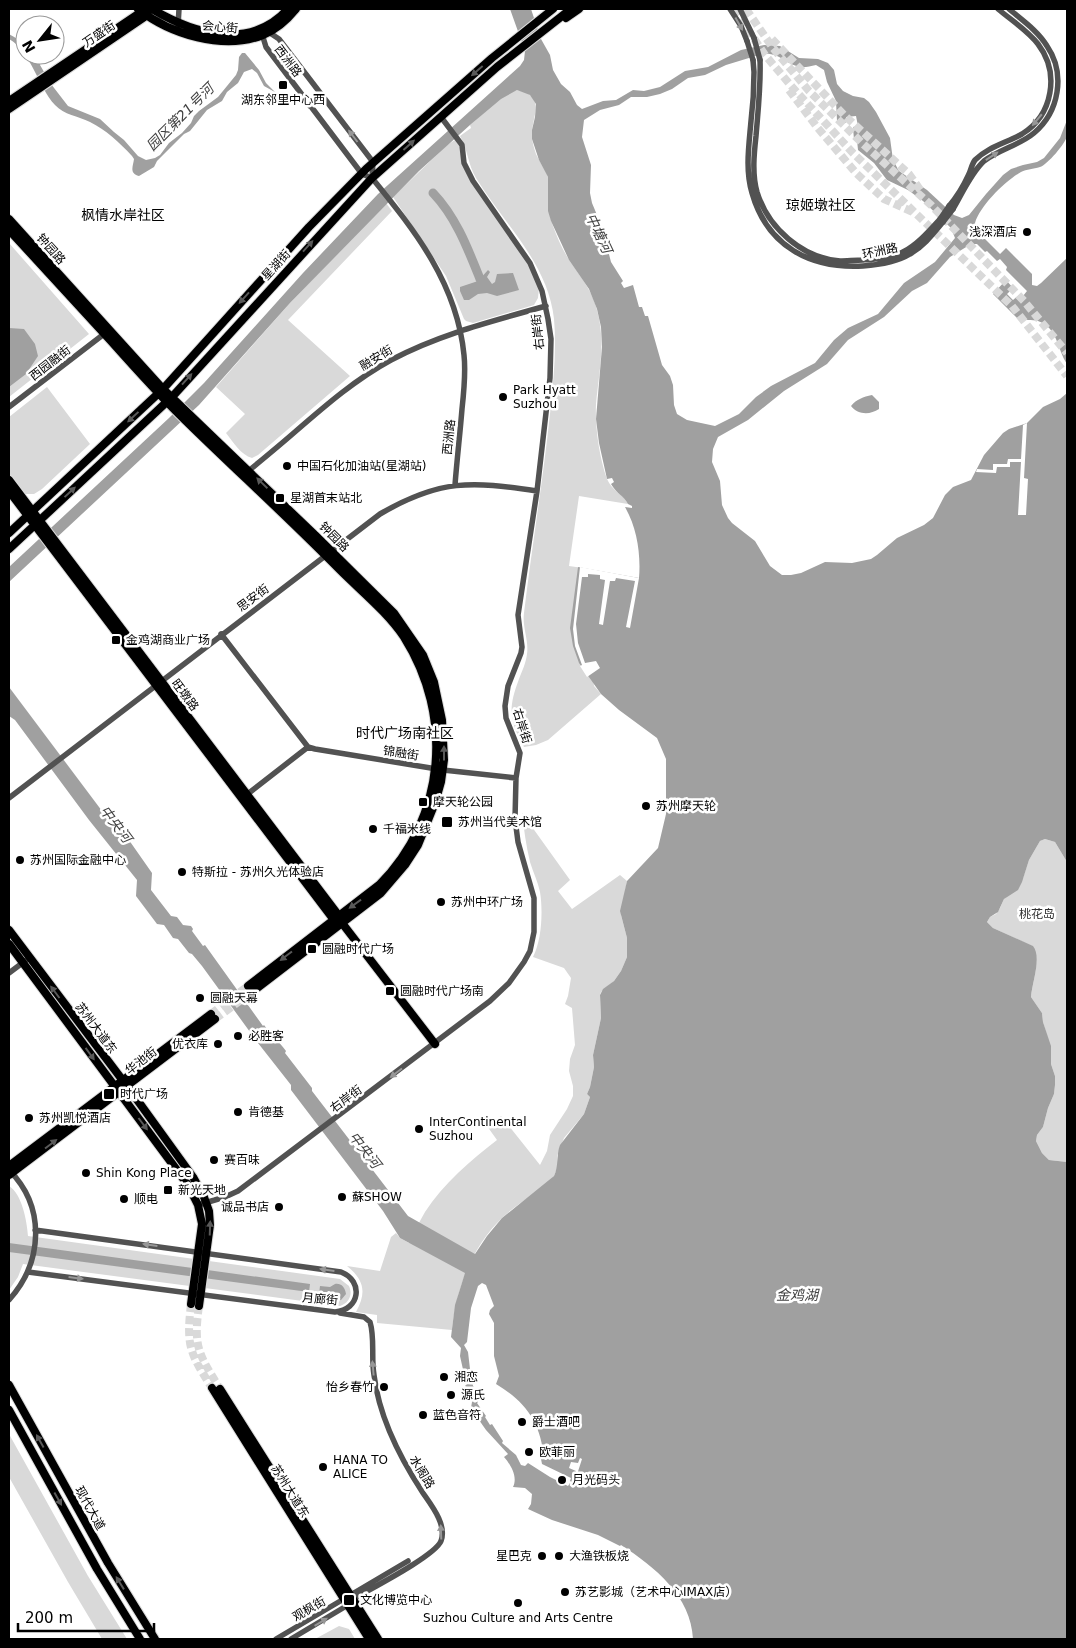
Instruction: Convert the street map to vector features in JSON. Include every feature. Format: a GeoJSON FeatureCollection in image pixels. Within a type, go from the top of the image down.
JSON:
{"type":"FeatureCollection","features":[{"type":"Feature","properties":{"kind":"main road","name":"会心街"},"geometry":{"type":"LineString","coordinates":[[264,32],[272,22],[288,9]]}},
{"type":"Feature","properties":{"kind":"main road","name":"会心街"},"geometry":{"type":"LineString","coordinates":[[145,10],[178,27],[207,38],[246,40],[282,23],[296,9]]}},
{"type":"Feature","properties":{"kind":"main road","name":"星湖街"},"geometry":{"type":"LineString","coordinates":[[9,533],[160,391],[309,227],[373,162],[538,20],[554,9]]}},
{"type":"Feature","properties":{"kind":"main road","name":"星湖街"},"geometry":{"type":"LineString","coordinates":[[9,549],[169,400],[372,178],[497,67],[571,9]]}},
{"type":"Feature","properties":{"kind":"main road"},"geometry":{"type":"LineString","coordinates":[[543,30],[557,25],[579,9]]}},
{"type":"Feature","properties":{"kind":"main road","name":"万盛街"},"geometry":{"type":"LineString","coordinates":[[9,101],[49,78],[145,10]]}},
{"type":"Feature","properties":{"kind":"main road","name":"万盛街"},"geometry":{"type":"LineString","coordinates":[[9,109],[40,84]]}},
{"type":"Feature","properties":{"kind":"main road","name":"钟园路"},"geometry":{"type":"LineString","coordinates":[[9,219],[160,391]]}},
{"type":"Feature","properties":{"kind":"main road","name":"钟园路"},"geometry":{"type":"LineString","coordinates":[[9,230],[104,334],[160,391],[329,553],[394,624],[424,676],[432,703],[436,735],[439,769],[436,803],[428,825],[414,853],[385,889],[342,923]]}},
{"type":"Feature","properties":{"kind":"main road","name":"旺墩路"},"geometry":{"type":"LineString","coordinates":[[9,480],[43,532],[336,918],[342,923],[435,1044]]}},
{"type":"Feature","properties":{"kind":"main road","name":"旺墩路"},"geometry":{"type":"LineString","coordinates":[[9,491],[30,513]]}},
{"type":"Feature","properties":{"kind":"main road","name":"钟园路"},"geometry":{"type":"LineString","coordinates":[[336,918],[379,885],[394,869],[408,848],[426,812],[439,769]]}},
{"type":"Feature","properties":{"kind":"main road"},"geometry":{"type":"LineString","coordinates":[[336,918],[250,989],[342,923]]}},
{"type":"Feature","properties":{"kind":"main road","name":"苏州大道东"},"geometry":{"type":"LineString","coordinates":[[9,930],[26,960],[117,1090],[188,1185],[198,1204],[202,1221],[203,1252]]}},
{"type":"Feature","properties":{"kind":"main road","name":"苏州大道东"},"geometry":{"type":"LineString","coordinates":[[9,944],[26,960],[125,1084],[202,1192],[206,1202],[210,1225],[203,1252],[195,1305]]}},
{"type":"Feature","properties":{"kind":"main road","name":"华池街"},"geometry":{"type":"LineString","coordinates":[[10,1171],[213,1016]]}},
{"type":"Feature","properties":{"kind":"main road","name":"现代大道"},"geometry":{"type":"LineString","coordinates":[[9,1385],[108,1563],[155,1639]]}},
{"type":"Feature","properties":{"kind":"main road","name":"苏州大道东"},"geometry":{"type":"LineString","coordinates":[[216,1389],[349,1600]]}},
{"type":"Feature","properties":{"kind":"main road","name":"现代大道"},"geometry":{"type":"LineString","coordinates":[[9,1410],[97,1569],[140,1639]]}},
{"type":"Feature","properties":{"kind":"main road"},"geometry":{"type":"LineString","coordinates":[[349,1600],[369,1639]]}},
{"type":"Feature","properties":{"kind":"main road"},"geometry":{"type":"LineString","coordinates":[[349,1600],[378,1639]]}},
{"type":"Feature","properties":{"kind":"street"},"geometry":{"type":"LineString","coordinates":[[178,27],[179,9]]}},
{"type":"Feature","properties":{"kind":"street","name":"环洲路"},"geometry":{"type":"LineString","coordinates":[[730,9],[741,26],[756,60]]}},
{"type":"Feature","properties":{"kind":"street","name":"环洲路"},"geometry":{"type":"LineString","coordinates":[[740,9],[754,38],[756,60],[748,156],[749,182],[758,211],[768,226],[788,247],[799,255],[819,263],[838,266],[872,265],[900,259],[910,254],[925,243],[983,162],[999,151],[1033,134],[1052,112],[1058,84],[1057,71],[1052,54],[1042,39],[1009,9]]}},
{"type":"Feature","properties":{"kind":"street","name":"环洲路"},"geometry":{"type":"LineString","coordinates":[[951,208],[974,162],[994,146],[1022,134],[1035,124],[1049,100],[1051,73],[1042,49],[998,9]]}},
{"type":"Feature","properties":{"kind":"street","name":"西洲路"},"geometry":{"type":"LineString","coordinates":[[264,32],[279,39],[373,162]]}},
{"type":"Feature","properties":{"kind":"street","name":"西洲路"},"geometry":{"type":"LineString","coordinates":[[264,32],[266,47],[362,174],[372,178],[381,188],[424,248],[443,279],[456,312],[465,356],[455,485]]}},
{"type":"Feature","properties":{"kind":"street"},"geometry":{"type":"LineString","coordinates":[[310,106],[323,96]]}},
{"type":"Feature","properties":{"kind":"street","name":"右岸街"},"geometry":{"type":"LineString","coordinates":[[198,1204],[225,1197],[238,1191],[435,1044],[490,1001],[509,983],[530,951],[534,932],[534,898],[515,819],[516,778],[520,752],[506,718],[505,706],[508,686],[522,647],[518,615],[537,491],[551,361],[551,340],[542,291],[530,262],[469,174],[464,163],[463,149],[441,117]]}},
{"type":"Feature","properties":{"kind":"street"},"geometry":{"type":"LineString","coordinates":[[372,178],[373,162]]}},
{"type":"Feature","properties":{"kind":"street","name":"融安街"},"geometry":{"type":"LineString","coordinates":[[246,473],[327,404],[370,373],[408,352],[461,330],[546,306]]}},
{"type":"Feature","properties":{"kind":"street","name":"西园融街"},"geometry":{"type":"LineString","coordinates":[[9,407],[104,334]]}},
{"type":"Feature","properties":{"kind":"street","name":"思安街"},"geometry":{"type":"LineString","coordinates":[[9,798],[221,634],[380,514],[397,504],[431,490],[455,485],[493,485],[537,491]]}},
{"type":"Feature","properties":{"kind":"street"},"geometry":{"type":"LineString","coordinates":[[221,634],[308,747],[244,797]]}},
{"type":"Feature","properties":{"kind":"street","name":"锦融街"},"geometry":{"type":"LineString","coordinates":[[308,747],[439,769],[516,778]]}},
{"type":"Feature","properties":{"kind":"street"},"geometry":{"type":"LineString","coordinates":[[9,973],[26,960]]}},
{"type":"Feature","properties":{"kind":"street"},"geometry":{"type":"LineString","coordinates":[[9,1300],[19,1288],[28,1272],[32,1262],[35,1241],[30,1204],[18,1180],[10,1171]]}},
{"type":"Feature","properties":{"kind":"street","name":"月廊街"},"geometry":{"type":"LineString","coordinates":[[28,1272],[197,1289],[335,1312],[345,1310],[350,1306],[356,1292],[355,1284],[348,1275],[341,1272],[35,1230]]}},
{"type":"Feature","properties":{"kind":"street","name":"水阁路"},"geometry":{"type":"LineString","coordinates":[[349,1600],[427,1557],[438,1547],[442,1536],[441,1525],[437,1515],[405,1465],[391,1435],[374,1376],[370,1323],[366,1318],[357,1316],[353,1310],[354,1300]]}},
{"type":"Feature","properties":{"kind":"street"},"geometry":{"type":"LineString","coordinates":[[335,1312],[357,1316]]}},
{"type":"Feature","properties":{"kind":"street"},"geometry":{"type":"LineString","coordinates":[[349,1600],[408,1561]]}},
{"type":"Feature","properties":{"kind":"street","name":"观枫街"},"geometry":{"type":"LineString","coordinates":[[276,1639],[349,1600]]}},
{"type":"Feature","properties":{"kind":"street","name":"观枫街"},"geometry":{"type":"LineString","coordinates":[[291,1639],[349,1600]]}},
{"type":"Feature","properties":{"kind":"green space"},"geometry":{"type":"Polygon","coordinates":[[[517,90],[527,93],[535,102],[532,140],[536,154],[549,181],[551,220],[562,247],[587,287],[597,310],[601,334],[596,404],[598,442],[607,479],[628,504],[579,496],[569,566],[583,568],[594,686],[601,694],[548,740],[524,747],[515,729],[512,706],[515,689],[527,654],[524,613],[550,414],[555,355],[554,319],[550,299],[534,262],[476,178],[460,136],[471,128],[470,125],[492,105],[517,90]]]}},
{"type":"Feature","properties":{"kind":"green space"},"geometry":{"type":"Polygon","coordinates":[[[455,140],[460,147],[462,163],[527,262],[539,288],[538,298],[534,305],[473,323],[464,319],[446,276],[393,197],[447,145],[455,140]]]}},
{"type":"Feature","properties":{"kind":"green space"},"geometry":{"type":"Polygon","coordinates":[[[386,203],[392,211],[288,320],[350,376],[258,455],[252,458],[244,454],[226,433],[245,414],[216,387],[290,303],[386,203]]]}},
{"type":"Feature","properties":{"kind":"green space"},"geometry":{"type":"Polygon","coordinates":[[[9,243],[89,334],[9,397],[9,243]]]}},
{"type":"Feature","properties":{"kind":"green space"},"geometry":{"type":"Polygon","coordinates":[[[47,387],[90,444],[42,489],[34,494],[24,494],[9,475],[9,417],[47,387]]]}},
{"type":"Feature","properties":{"kind":"green space"},"geometry":{"type":"Polygon","coordinates":[[[522,813],[570,880],[558,891],[572,909],[620,875],[627,881],[621,915],[627,938],[627,957],[614,981],[600,995],[601,1018],[593,1055],[594,1067],[587,1094],[590,1097],[584,1114],[564,1138],[557,1156],[558,1166],[554,1176],[503,1217],[492,1228],[474,1255],[457,1299],[452,1330],[377,1323],[377,1315],[356,1312],[362,1298],[362,1287],[357,1276],[347,1266],[380,1271],[391,1237],[396,1233],[400,1238],[409,1243],[425,1212],[440,1192],[468,1164],[497,1140],[487,1126],[501,1116],[540,1165],[547,1151],[550,1135],[573,1096],[573,1086],[569,1071],[570,1059],[575,1045],[572,1008],[565,1004],[571,978],[564,968],[533,957],[540,934],[541,899],[531,866],[522,813]]]}},
{"type":"Feature","properties":{"kind":"green space","name":"桃花岛"},"geometry":{"type":"Polygon","coordinates":[[[1045,839],[1055,842],[1067,862],[1067,1162],[1049,1160],[1042,1153],[1036,1141],[1037,1135],[1043,1127],[1054,1094],[1055,1076],[1051,1064],[1051,1049],[1042,1013],[1031,997],[1036,971],[1035,951],[1032,946],[993,928],[987,922],[990,917],[996,914],[1004,899],[1023,878],[1029,860],[1040,841],[1045,839]]]}},
{"type":"Feature","properties":{"kind":"green space"},"geometry":{"type":"Polygon","coordinates":[[[9,1186],[14,1190],[20,1201],[25,1216],[28,1236],[340,1279],[349,1286],[350,1295],[346,1303],[340,1306],[23,1264],[18,1277],[9,1290],[9,1186]]]}},
{"type":"Feature","properties":{"kind":"green space"},"geometry":{"type":"Polygon","coordinates":[[[9,1434],[88,1576],[127,1639],[102,1639],[68,1582],[9,1477],[9,1434]]]}},
{"type":"Feature","properties":{"kind":"green space"},"geometry":{"type":"Polygon","coordinates":[[[339,1626],[349,1629],[355,1639],[315,1639],[339,1626]]]}},
{"type":"Feature","properties":{"kind":"water","name":"金鸡湖"},"geometry":{"type":"Polygon","coordinates":[[[510,9],[531,9],[541,39],[550,55],[553,70],[561,84],[570,92],[577,105],[582,109],[603,101],[616,100],[633,90],[644,91],[660,87],[685,71],[708,67],[741,50],[764,45],[780,46],[799,58],[818,59],[828,63],[834,70],[837,84],[843,91],[853,96],[864,98],[869,102],[890,138],[893,160],[899,171],[927,190],[954,215],[962,218],[969,215],[1003,175],[1011,169],[1037,162],[1044,158],[1060,138],[1067,120],[1066,139],[1056,153],[1040,167],[1021,172],[1008,181],[982,209],[975,223],[977,231],[1000,254],[1006,248],[1032,274],[1032,285],[1037,286],[1041,283],[1067,258],[1067,364],[1053,334],[1045,324],[1033,320],[1018,319],[993,294],[1006,280],[1013,288],[1007,294],[1013,300],[1019,295],[1023,296],[1027,291],[1006,270],[1007,267],[1000,259],[997,261],[977,244],[971,244],[950,257],[927,283],[912,291],[884,317],[848,340],[827,364],[784,391],[748,420],[718,437],[713,449],[712,462],[720,481],[722,505],[728,518],[755,541],[770,566],[782,575],[791,575],[801,573],[825,562],[852,563],[871,559],[897,538],[924,525],[933,518],[945,495],[953,487],[971,480],[984,455],[1003,433],[1027,423],[1043,407],[1060,399],[1067,393],[1067,862],[1055,842],[1045,839],[1040,841],[1029,860],[1018,890],[1004,899],[998,912],[990,917],[987,922],[993,928],[1033,946],[1036,951],[1037,963],[1031,997],[1042,1013],[1051,1046],[1051,1064],[1055,1076],[1055,1085],[1054,1094],[1043,1127],[1037,1135],[1036,1141],[1042,1153],[1049,1160],[1067,1162],[1067,1639],[693,1639],[686,1609],[678,1596],[669,1584],[646,1563],[621,1545],[598,1535],[552,1520],[528,1509],[531,1504],[532,1494],[525,1488],[513,1487],[514,1475],[504,1457],[508,1454],[486,1430],[479,1420],[477,1411],[471,1408],[472,1402],[468,1388],[465,1386],[467,1384],[462,1375],[464,1374],[460,1356],[461,1348],[451,1337],[455,1305],[465,1273],[400,1238],[383,1211],[291,1090],[291,1085],[202,966],[178,939],[173,938],[164,925],[157,924],[136,896],[137,880],[89,820],[15,720],[9,716],[9,687],[105,815],[117,823],[152,873],[151,890],[171,916],[177,917],[183,925],[191,926],[192,931],[203,946],[205,945],[263,1026],[283,1047],[286,1051],[285,1053],[312,1088],[312,1091],[408,1216],[475,1254],[502,1218],[554,1176],[560,1145],[584,1114],[590,1097],[587,1094],[594,1067],[593,1055],[601,1018],[600,995],[603,989],[614,981],[627,957],[627,938],[620,911],[627,881],[658,848],[666,814],[666,759],[657,738],[601,694],[579,663],[573,646],[570,628],[578,567],[639,578],[639,560],[633,524],[625,507],[632,508],[632,506],[613,487],[611,484],[614,482],[612,478],[607,479],[599,443],[596,419],[602,347],[601,327],[597,309],[589,289],[569,260],[551,221],[548,211],[548,177],[539,160],[532,139],[536,104],[530,95],[517,90],[501,99],[419,171],[290,303],[199,405],[9,582],[9,567],[204,383],[303,273],[378,194],[520,66],[524,60],[525,51],[510,9]],[[762,54],[726,65],[705,75],[688,78],[672,89],[660,94],[647,97],[631,97],[619,105],[600,110],[584,120],[582,137],[591,165],[590,193],[602,227],[611,262],[623,281],[621,283],[624,288],[633,285],[639,307],[642,307],[645,316],[648,316],[662,365],[670,376],[673,385],[674,405],[677,414],[687,420],[715,426],[739,414],[756,397],[771,386],[815,363],[834,340],[848,328],[878,314],[904,283],[935,262],[955,238],[951,228],[923,201],[908,190],[887,180],[874,163],[858,150],[857,140],[854,140],[853,127],[858,126],[856,116],[846,117],[846,123],[837,121],[836,101],[827,82],[824,70],[816,65],[800,67],[778,56],[762,54]],[[482,1283],[478,1286],[471,1308],[467,1342],[464,1345],[468,1352],[470,1369],[468,1369],[477,1403],[490,1425],[492,1424],[503,1441],[502,1443],[516,1455],[521,1465],[525,1466],[528,1463],[568,1486],[570,1483],[572,1484],[571,1486],[573,1487],[582,1459],[580,1458],[578,1463],[571,1462],[569,1468],[576,1471],[572,1482],[570,1481],[571,1478],[542,1464],[541,1459],[544,1459],[542,1446],[530,1415],[516,1398],[496,1384],[499,1376],[494,1356],[494,1323],[489,1314],[494,1306],[486,1285],[482,1283]]]}},
{"type":"Feature","properties":{"kind":"water"},"geometry":{"type":"Polygon","coordinates":[[[9,34],[15,38],[15,44],[9,39],[9,34]]]}},
{"type":"Feature","properties":{"kind":"water"},"geometry":{"type":"Polygon","coordinates":[[[242,53],[245,53],[259,70],[266,83],[281,99],[264,86],[257,73],[252,69],[244,72],[238,83],[227,92],[222,101],[207,110],[190,131],[184,134],[157,161],[154,167],[139,176],[133,171],[134,159],[132,156],[112,137],[96,125],[67,113],[55,105],[31,65],[40,65],[51,84],[68,106],[100,119],[124,140],[138,156],[146,160],[160,155],[169,143],[191,123],[199,111],[218,97],[236,75],[239,57],[242,53]]]}},
{"type":"Feature","properties":{"kind":"water"},"geometry":{"type":"Polygon","coordinates":[[[488,270],[490,272],[487,277],[492,284],[495,282],[497,274],[513,273],[519,290],[497,296],[487,293],[478,294],[469,300],[464,300],[460,287],[478,281],[488,270]]]}},
{"type":"Feature","properties":{"kind":"water"},"geometry":{"type":"Polygon","coordinates":[[[9,328],[24,329],[35,344],[38,356],[26,374],[9,387],[9,328]]]}},
{"type":"Feature","properties":{"kind":"water"},"geometry":{"type":"Polygon","coordinates":[[[872,395],[879,402],[879,409],[876,411],[861,412],[851,406],[860,399],[872,395]]]}},
{"type":"Feature","properties":{"kind":"water"},"geometry":{"type":"Polygon","coordinates":[[[9,1243],[310,1284],[309,1292],[9,1252],[9,1243]]]}},
{"type":"Feature","properties":{"kind":"water"},"geometry":{"type":"Polygon","coordinates":[[[335,1284],[341,1285],[345,1289],[346,1294],[341,1300],[335,1301],[329,1296],[319,1294],[320,1286],[330,1287],[335,1284]]]}},
{"type":"Feature","properties":{"kind":"pier"},"geometry":{"type":"Polygon","coordinates":[[[1027,423],[1024,478],[1028,479],[1026,515],[1018,515],[1021,462],[1010,462],[1010,467],[997,467],[996,473],[976,472],[977,469],[993,470],[993,464],[1007,464],[1008,459],[1021,459],[1023,425],[1027,423]]]}},
{"type":"Feature","properties":{"kind":"pier"},"geometry":{"type":"Polygon","coordinates":[[[580,567],[639,578],[630,628],[626,627],[635,581],[616,578],[615,581],[610,581],[603,625],[599,624],[605,580],[600,579],[600,575],[588,574],[588,577],[582,577],[576,624],[578,643],[585,663],[596,661],[600,668],[587,677],[580,666],[582,665],[575,646],[573,629],[580,567]]]}},
{"type":"Feature","properties":{"kind":"waterway"},"geometry":{"type":"LineString","coordinates":[[433,193],[455,223],[480,279]]}},
{"type":"Feature","properties":{"kind":"tunnel"},"geometry":{"type":"LineString","coordinates":[[734,9],[765,55],[793,88],[853,153],[1012,306],[1067,376]]}},
{"type":"Feature","properties":{"kind":"tunnel"},"geometry":{"type":"LineString","coordinates":[[746,9],[773,48],[809,91],[862,143],[931,205],[1024,301],[1067,353]]}},
{"type":"Feature","properties":{"kind":"tunnel"},"geometry":{"type":"LineString","coordinates":[[772,39],[844,115],[909,174],[921,191]]}},
{"type":"Feature","properties":{"kind":"tunnel"},"geometry":{"type":"LineString","coordinates":[[789,90],[856,173],[884,199],[915,213]]}},
{"type":"Feature","properties":{"kind":"tunnel"},"geometry":{"type":"LineString","coordinates":[[211,1014],[248,986]]}},
{"type":"Feature","properties":{"kind":"tunnel"},"geometry":{"type":"LineString","coordinates":[[215,1019],[252,992]]}},
{"type":"Feature","properties":{"kind":"tunnel"},"geometry":{"type":"LineString","coordinates":[[191,1304],[189,1330],[191,1349],[212,1388]]}},
{"type":"Feature","properties":{"kind":"tunnel"},"geometry":{"type":"LineString","coordinates":[[199,1306],[197,1320],[199,1350],[220,1389]]}},
{"type":"Feature","properties":{"kind":"place","name":"湖东邻里中心西"},"geometry":{"type":"Point","coordinates":[283,85]}},
{"type":"Feature","properties":{"kind":"place","name":"浅深酒店"},"geometry":{"type":"Point","coordinates":[1027,232]}},
{"type":"Feature","properties":{"kind":"place","name":"Park Hyatt Suzhou"},"geometry":{"type":"Point","coordinates":[503,397]}},
{"type":"Feature","properties":{"kind":"place","name":"中国石化加油站(星湖站)"},"geometry":{"type":"Point","coordinates":[287,466]}},
{"type":"Feature","properties":{"kind":"place","name":"星湖首末站北"},"geometry":{"type":"Point","coordinates":[280,498]}},
{"type":"Feature","properties":{"kind":"place","name":"金鸡湖商业广场"},"geometry":{"type":"Point","coordinates":[116,640]}},
{"type":"Feature","properties":{"kind":"place","name":"摩天轮公园"},"geometry":{"type":"Point","coordinates":[423,802]}},
{"type":"Feature","properties":{"kind":"place","name":"苏州摩天轮"},"geometry":{"type":"Point","coordinates":[646,806]}},
{"type":"Feature","properties":{"kind":"place","name":"苏州当代美术馆"},"geometry":{"type":"Point","coordinates":[447,822]}},
{"type":"Feature","properties":{"kind":"place","name":"千福米线"},"geometry":{"type":"Point","coordinates":[373,829]}},
{"type":"Feature","properties":{"kind":"place","name":"苏州国际金融中心"},"geometry":{"type":"Point","coordinates":[20,860]}},
{"type":"Feature","properties":{"kind":"place","name":"特斯拉 - 苏州久光体验店"},"geometry":{"type":"Point","coordinates":[182,872]}},
{"type":"Feature","properties":{"kind":"place","name":"苏州中环广场"},"geometry":{"type":"Point","coordinates":[441,902]}},
{"type":"Feature","properties":{"kind":"place","name":"圆融时代广场"},"geometry":{"type":"Point","coordinates":[312,949]}},
{"type":"Feature","properties":{"kind":"place","name":"圆融时代广场南"},"geometry":{"type":"Point","coordinates":[390,991]}},
{"type":"Feature","properties":{"kind":"place","name":"圆融天幕"},"geometry":{"type":"Point","coordinates":[200,998]}},
{"type":"Feature","properties":{"kind":"place","name":"必胜客"},"geometry":{"type":"Point","coordinates":[238,1036]}},
{"type":"Feature","properties":{"kind":"place","name":"优衣库"},"geometry":{"type":"Point","coordinates":[218,1044]}},
{"type":"Feature","properties":{"kind":"place","name":"时代广场"},"geometry":{"type":"Point","coordinates":[109,1094]}},
{"type":"Feature","properties":{"kind":"place","name":"肯德基"},"geometry":{"type":"Point","coordinates":[238,1112]}},
{"type":"Feature","properties":{"kind":"place","name":"苏州凯悦酒店"},"geometry":{"type":"Point","coordinates":[29,1118]}},
{"type":"Feature","properties":{"kind":"place","name":"InterContinental Suzhou"},"geometry":{"type":"Point","coordinates":[419,1129]}},
{"type":"Feature","properties":{"kind":"place","name":"赛百味"},"geometry":{"type":"Point","coordinates":[214,1160]}},
{"type":"Feature","properties":{"kind":"place","name":"Shin Kong Place"},"geometry":{"type":"Point","coordinates":[86,1173]}},
{"type":"Feature","properties":{"kind":"place","name":"新光天地"},"geometry":{"type":"Point","coordinates":[168,1190]}},
{"type":"Feature","properties":{"kind":"place","name":"蘇SHOW"},"geometry":{"type":"Point","coordinates":[342,1197]}},
{"type":"Feature","properties":{"kind":"place","name":"顺电"},"geometry":{"type":"Point","coordinates":[124,1199]}},
{"type":"Feature","properties":{"kind":"place","name":"诚品书店"},"geometry":{"type":"Point","coordinates":[279,1207]}},
{"type":"Feature","properties":{"kind":"place","name":"湘恋"},"geometry":{"type":"Point","coordinates":[444,1377]}},
{"type":"Feature","properties":{"kind":"place","name":"怡乡春竹"},"geometry":{"type":"Point","coordinates":[384,1387]}},
{"type":"Feature","properties":{"kind":"place","name":"源氏"},"geometry":{"type":"Point","coordinates":[451,1395]}},
{"type":"Feature","properties":{"kind":"place","name":"蓝色音符"},"geometry":{"type":"Point","coordinates":[423,1415]}},
{"type":"Feature","properties":{"kind":"place","name":"爵士酒吧"},"geometry":{"type":"Point","coordinates":[522,1422]}},
{"type":"Feature","properties":{"kind":"place","name":"欧菲丽"},"geometry":{"type":"Point","coordinates":[529,1452]}},
{"type":"Feature","properties":{"kind":"place","name":"HANA TO ALICE"},"geometry":{"type":"Point","coordinates":[323,1467]}},
{"type":"Feature","properties":{"kind":"place","name":"月光码头"},"geometry":{"type":"Point","coordinates":[562,1480]}},
{"type":"Feature","properties":{"kind":"place","name":"星巴克"},"geometry":{"type":"Point","coordinates":[542,1556]}},
{"type":"Feature","properties":{"kind":"place","name":"大渔铁板烧"},"geometry":{"type":"Point","coordinates":[559,1556]}},
{"type":"Feature","properties":{"kind":"place","name":"苏艺影城（艺术中心IMAX店）"},"geometry":{"type":"Point","coordinates":[565,1592]}},
{"type":"Feature","properties":{"kind":"place","name":"文化博览中心"},"geometry":{"type":"Point","coordinates":[349,1600]}},
{"type":"Feature","properties":{"kind":"place","name":"Suzhou Culture and Arts Centre"},"geometry":{"type":"Point","coordinates":[518,1603]}},
{"type":"Feature","properties":{"kind":"district","name":"琼姬墩社区"},"geometry":{"type":"Point","coordinates":[821,205]}},
{"type":"Feature","properties":{"kind":"district","name":"枫情水岸社区"},"geometry":{"type":"Point","coordinates":[123,215]}},
{"type":"Feature","properties":{"kind":"district","name":"时代广场南社区"},"geometry":{"type":"Point","coordinates":[405,733]}},
{"type":"Feature","properties":{"kind":"water label","name":"园区第21号河"},"geometry":{"type":"Point","coordinates":[180,117]}},
{"type":"Feature","properties":{"kind":"water label","name":"中塘河"},"geometry":{"type":"Point","coordinates":[599,233]}},
{"type":"Feature","properties":{"kind":"water label","name":"中央河"},"geometry":{"type":"Point","coordinates":[116,824]}},
{"type":"Feature","properties":{"kind":"water label","name":"中央河"},"geometry":{"type":"Point","coordinates":[365,1150]}}]}
